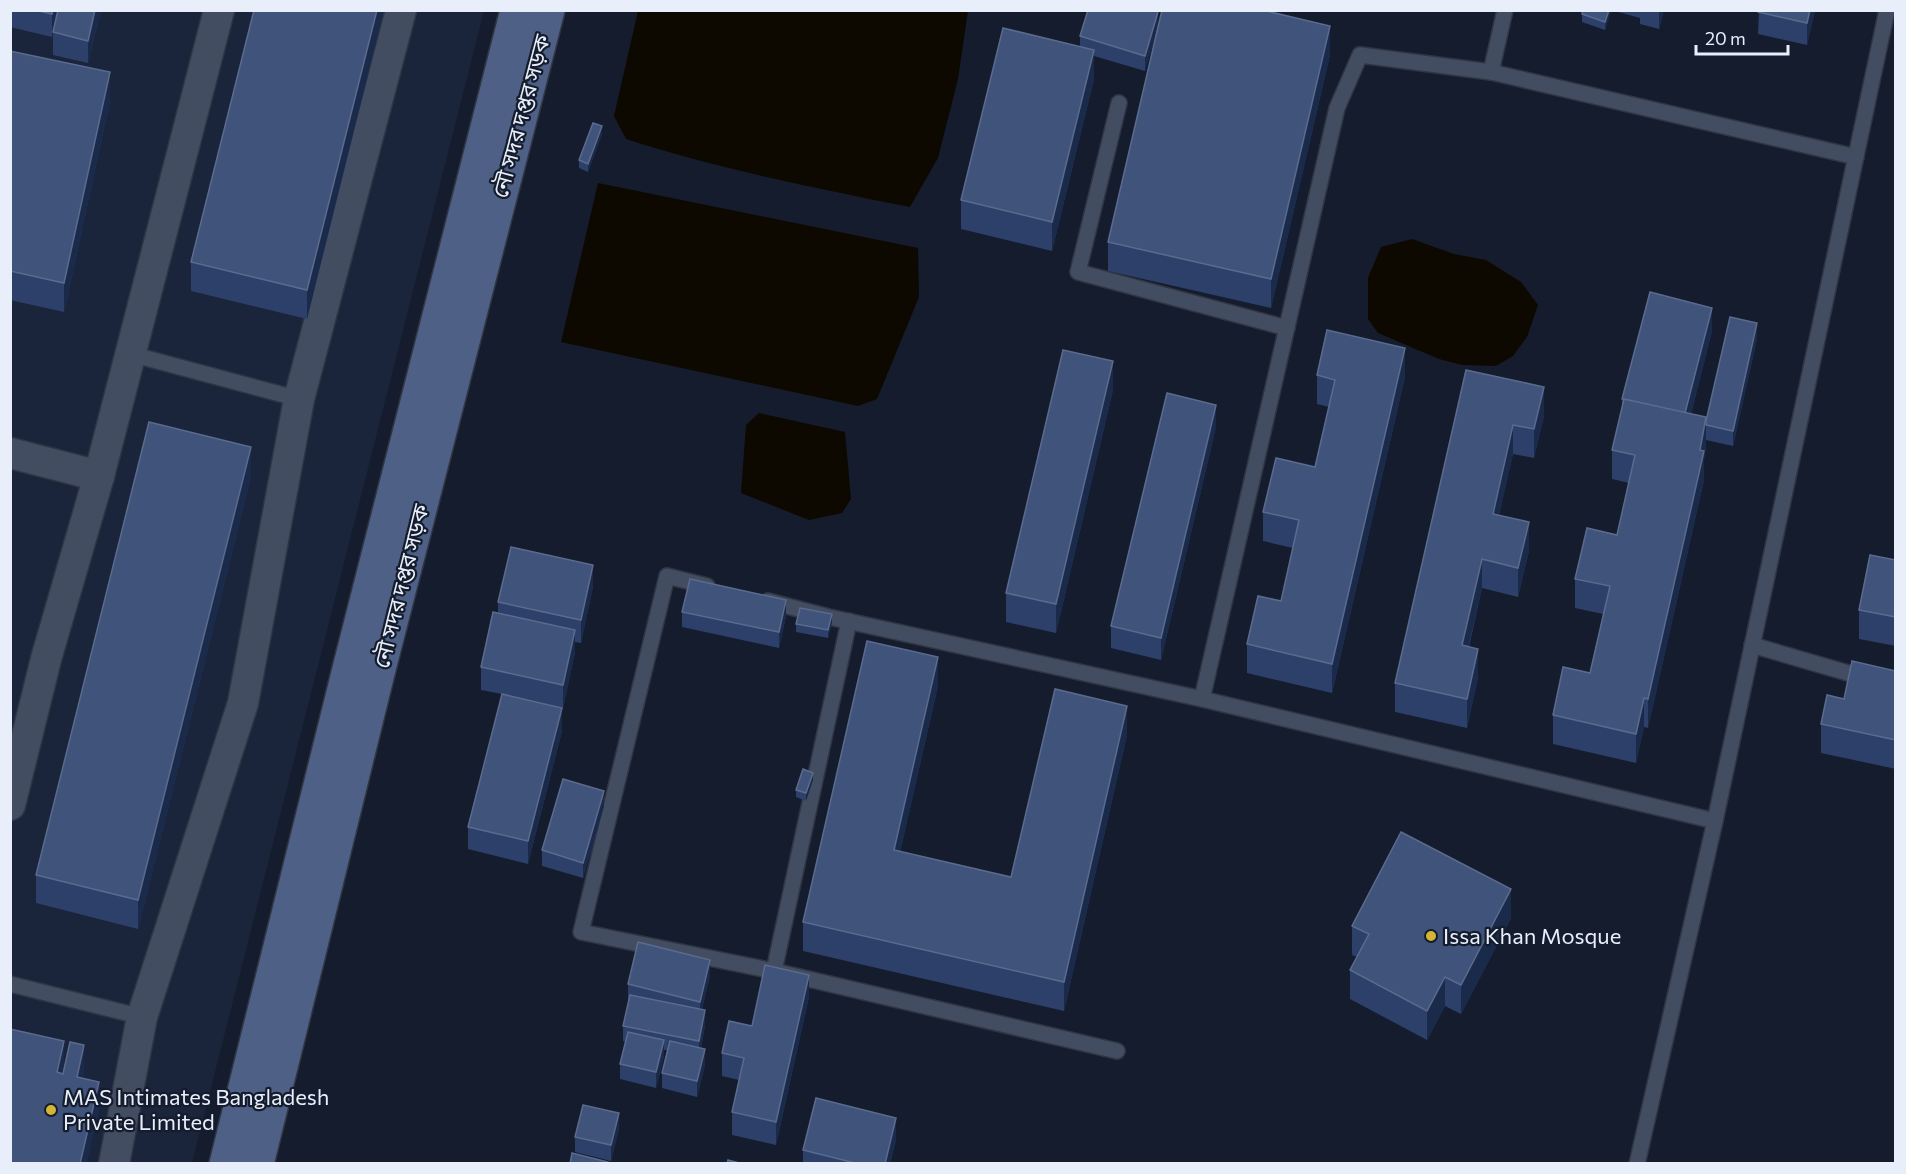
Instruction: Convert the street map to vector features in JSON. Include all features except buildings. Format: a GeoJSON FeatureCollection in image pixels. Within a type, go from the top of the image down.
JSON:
{"type":"FeatureCollection","features":[{"type":"Feature","properties":{"kind":"main road","name":"নৌ সদর দপ্তর সড়ক"},"geometry":{"type":"LineString","coordinates":[[226,1164],[516,10]]}},
{"type":"Feature","properties":{"kind":"main road","name":"নৌ সদর দপ্তর সড়ক"},"geometry":{"type":"LineString","coordinates":[[257,1164],[378,673],[548,10]]}},
{"type":"Feature","properties":{"kind":"street"},"geometry":{"type":"LineString","coordinates":[[10,805],[46,659],[99,476],[219,10]]}},
{"type":"Feature","properties":{"kind":"street"},"geometry":{"type":"LineString","coordinates":[[114,1164],[142,1017],[243,703],[299,399],[401,10]]}},
{"type":"Feature","properties":{"kind":"street"},"geometry":{"type":"LineString","coordinates":[[10,453],[99,476]]}},
{"type":"Feature","properties":{"kind":"lane"},"geometry":{"type":"LineString","coordinates":[[1491,72],[1505,10]]}},
{"type":"Feature","properties":{"kind":"lane"},"geometry":{"type":"LineString","coordinates":[[1637,1164],[1715,821],[1887,10]]}},
{"type":"Feature","properties":{"kind":"lane"},"geometry":{"type":"LineString","coordinates":[[1202,699],[1337,108],[1360,56],[1491,72],[1856,157]]}},
{"type":"Feature","properties":{"kind":"lane"},"geometry":{"type":"LineString","coordinates":[[1119,103],[1078,272],[1287,328]]}},
{"type":"Feature","properties":{"kind":"lane"},"geometry":{"type":"LineString","coordinates":[[131,354],[299,399]]}},
{"type":"Feature","properties":{"kind":"lane"},"geometry":{"type":"LineString","coordinates":[[725,590],[667,576],[581,932],[774,971],[1117,1051]]}},
{"type":"Feature","properties":{"kind":"lane"},"geometry":{"type":"LineString","coordinates":[[748,596],[849,621],[1202,699],[1715,821]]}},
{"type":"Feature","properties":{"kind":"lane"},"geometry":{"type":"LineString","coordinates":[[774,971],[849,621]]}},
{"type":"Feature","properties":{"kind":"lane"},"geometry":{"type":"LineString","coordinates":[[1752,645],[1896,687]]}},
{"type":"Feature","properties":{"kind":"lane"},"geometry":{"type":"LineString","coordinates":[[10,984],[142,1017]]}},
{"type":"Feature","properties":{"kind":"shaded area"},"geometry":{"type":"Polygon","coordinates":[[[10,11],[484,11],[192,1163],[11,1163],[10,11]]]}},
{"type":"Feature","properties":{"kind":"shaded area"},"geometry":{"type":"Polygon","coordinates":[[[638,11],[968,11],[958,79],[938,158],[910,207],[732,169],[626,139],[614,116],[638,11]]]}},
{"type":"Feature","properties":{"kind":"shaded area"},"geometry":{"type":"Polygon","coordinates":[[[598,183],[918,248],[919,297],[877,399],[858,406],[561,342],[598,183]]]}},
{"type":"Feature","properties":{"kind":"shaded area"},"geometry":{"type":"Polygon","coordinates":[[[1412,239],[1454,254],[1486,260],[1521,282],[1538,305],[1527,337],[1513,356],[1496,366],[1462,365],[1439,359],[1378,333],[1368,319],[1368,278],[1381,247],[1412,239]]]}},
{"type":"Feature","properties":{"kind":"shaded area"},"geometry":{"type":"Polygon","coordinates":[[[759,413],[845,432],[851,499],[842,513],[809,520],[741,493],[746,425],[759,413]]]}},
{"type":"Feature","properties":{"kind":"place","name":"Issa Khan Mosque"},"geometry":{"type":"Point","coordinates":[1431,936]}},
{"type":"Feature","properties":{"kind":"place","name":"MAS Intimates Bangladesh Private Limited"},"geometry":{"type":"Point","coordinates":[51,1110]}}]}
